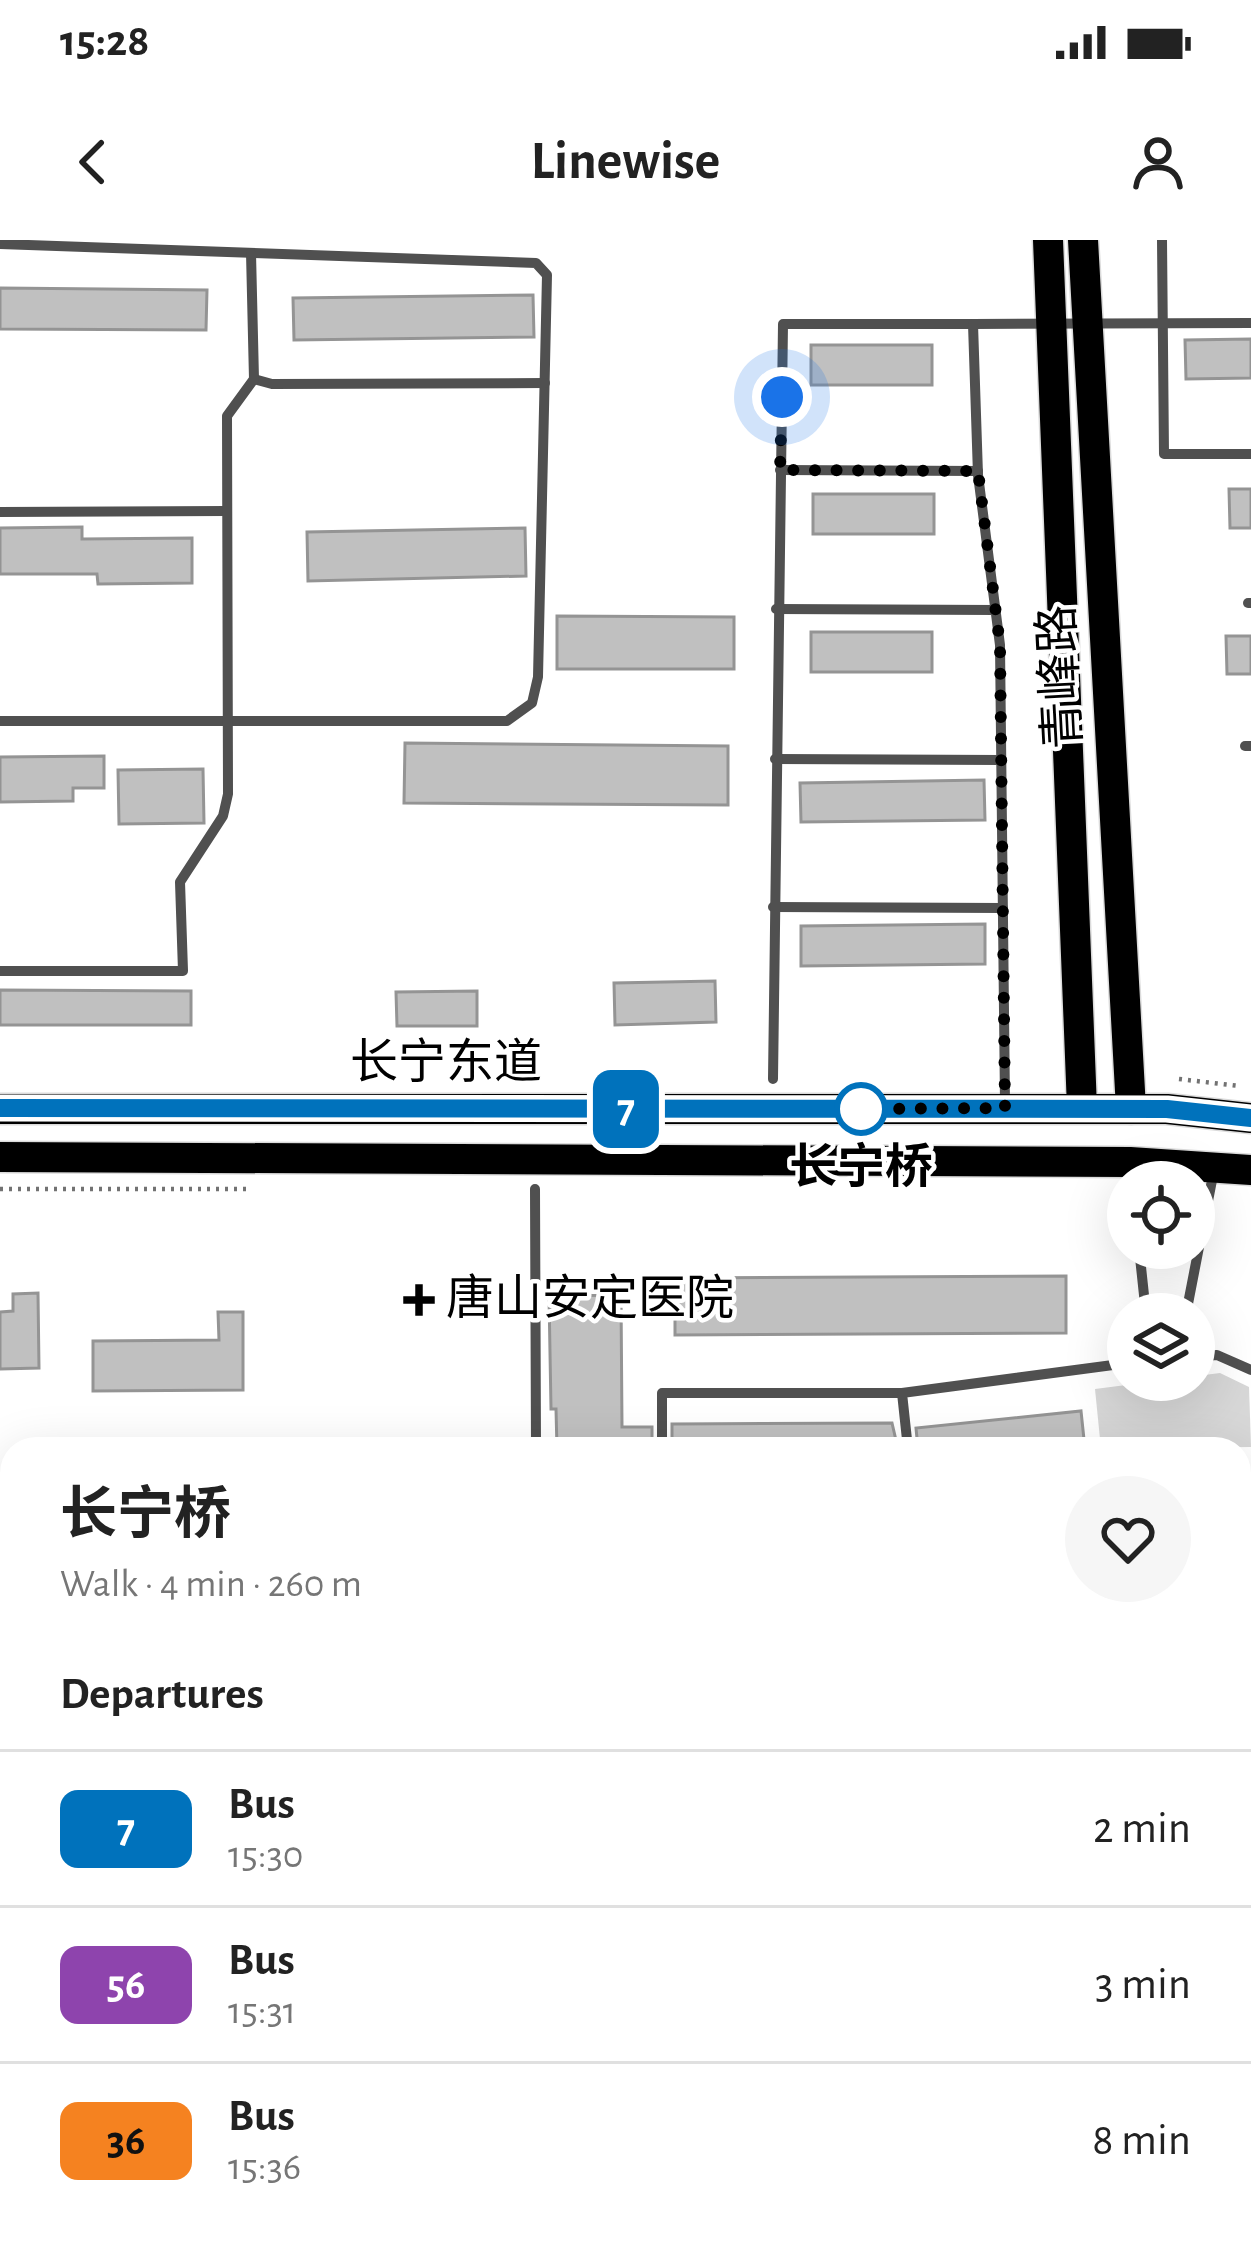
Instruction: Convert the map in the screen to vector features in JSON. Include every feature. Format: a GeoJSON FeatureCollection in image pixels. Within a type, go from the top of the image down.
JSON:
{"type":"FeatureCollection","features":[{"type":"Feature","properties":{"kind":"main road","name":"青峰路"},"geometry":{"type":"LineString","coordinates":[[1048,240],[1082,1108]]}},
{"type":"Feature","properties":{"kind":"main road","name":"青峰路"},"geometry":{"type":"LineString","coordinates":[[1083,240],[1131,1109]]}},
{"type":"Feature","properties":{"kind":"main road","name":"长宁东道"},"geometry":{"type":"LineString","coordinates":[[0,1108],[1082,1108],[1251,1118]]}},
{"type":"Feature","properties":{"kind":"main road","name":"长宁东道"},"geometry":{"type":"LineString","coordinates":[[0,1157],[1107,1172]]}},
{"type":"Feature","properties":{"kind":"main road","name":"长宁东道"},"geometry":{"type":"LineString","coordinates":[[1215,1167],[1251,1170]]}},
{"type":"Feature","properties":{"kind":"lane"},"geometry":{"type":"LineString","coordinates":[[1162,240],[1164,454],[1251,454]]}},
{"type":"Feature","properties":{"kind":"lane"},"geometry":{"type":"LineString","coordinates":[[0,244],[536,263],[547,275],[538,677],[532,703],[507,721],[0,721]]}},
{"type":"Feature","properties":{"kind":"lane"},"geometry":{"type":"LineString","coordinates":[[0,971],[183,971],[180,883],[223,816],[227,416],[254,379],[250,253]]}},
{"type":"Feature","properties":{"kind":"lane"},"geometry":{"type":"LineString","coordinates":[[773,1079],[783,324],[1251,323]]}},
{"type":"Feature","properties":{"kind":"lane"},"geometry":{"type":"LineString","coordinates":[[973,324],[978,471],[996,610],[1005,1108]]}},
{"type":"Feature","properties":{"kind":"lane"},"geometry":{"type":"LineString","coordinates":[[254,379],[272,384],[545,383]]}},
{"type":"Feature","properties":{"kind":"lane"},"geometry":{"type":"LineString","coordinates":[[780,470],[978,471]]}},
{"type":"Feature","properties":{"kind":"lane"},"geometry":{"type":"LineString","coordinates":[[0,512],[227,511]]}},
{"type":"Feature","properties":{"kind":"lane"},"geometry":{"type":"LineString","coordinates":[[776,609],[996,610]]}},
{"type":"Feature","properties":{"kind":"lane"},"geometry":{"type":"LineString","coordinates":[[775,759],[1002,760]]}},
{"type":"Feature","properties":{"kind":"lane"},"geometry":{"type":"LineString","coordinates":[[773,907],[1003,908]]}},
{"type":"Feature","properties":{"kind":"lane"},"geometry":{"type":"LineString","coordinates":[[535,1189],[536,1437]]}},
{"type":"Feature","properties":{"kind":"lane"},"geometry":{"type":"LineString","coordinates":[[1215,1355],[1251,1370]]}},
{"type":"Feature","properties":{"kind":"lane"},"geometry":{"type":"LineString","coordinates":[[662,1437],[662,1393],[902,1393],[1107,1366]]}},
{"type":"Feature","properties":{"kind":"lane"},"geometry":{"type":"LineString","coordinates":[[902,1393],[907,1437]]}},
{"type":"Feature","properties":{"kind":"shaded area"},"geometry":{"type":"Polygon","coordinates":[[[1220,1373],[1249,1387],[1251,1437],[1100,1437],[1095,1389],[1107,1387],[1107,1401],[1215,1401],[1215,1374],[1220,1373]]]}},
{"type":"Feature","properties":{"kind":"building"},"geometry":{"type":"Polygon","coordinates":[[[0,288],[207,290],[206,330],[0,329],[0,288]]]}},
{"type":"Feature","properties":{"kind":"building"},"geometry":{"type":"Polygon","coordinates":[[[533,295],[534,337],[294,340],[293,298],[533,295]]]}},
{"type":"Feature","properties":{"kind":"building"},"geometry":{"type":"Polygon","coordinates":[[[1251,339],[1251,378],[1186,379],[1185,340],[1251,339]]]}},
{"type":"Feature","properties":{"kind":"building"},"geometry":{"type":"Polygon","coordinates":[[[811,345],[932,345],[932,385],[811,385],[811,345]]]}},
{"type":"Feature","properties":{"kind":"building"},"geometry":{"type":"Polygon","coordinates":[[[1229,489],[1251,489],[1251,528],[1230,528],[1229,489]]]}},
{"type":"Feature","properties":{"kind":"building"},"geometry":{"type":"Polygon","coordinates":[[[813,494],[934,494],[934,534],[813,534],[813,494]]]}},
{"type":"Feature","properties":{"kind":"building"},"geometry":{"type":"Polygon","coordinates":[[[82,527],[82,539],[192,538],[192,583],[98,584],[97,574],[0,574],[0,528],[82,527]]]}},
{"type":"Feature","properties":{"kind":"building"},"geometry":{"type":"Polygon","coordinates":[[[525,528],[526,576],[308,581],[307,532],[525,528]]]}},
{"type":"Feature","properties":{"kind":"building"},"geometry":{"type":"Polygon","coordinates":[[[557,616],[734,617],[734,669],[557,669],[557,616]]]}},
{"type":"Feature","properties":{"kind":"building"},"geometry":{"type":"Polygon","coordinates":[[[811,632],[932,632],[932,672],[811,672],[811,632]]]}},
{"type":"Feature","properties":{"kind":"building"},"geometry":{"type":"Polygon","coordinates":[[[1226,636],[1251,636],[1251,674],[1227,674],[1226,636]]]}},
{"type":"Feature","properties":{"kind":"building"},"geometry":{"type":"Polygon","coordinates":[[[405,743],[728,746],[728,805],[404,803],[405,743]]]}},
{"type":"Feature","properties":{"kind":"building"},"geometry":{"type":"Polygon","coordinates":[[[104,756],[104,788],[73,788],[73,801],[0,802],[0,757],[104,756]]]}},
{"type":"Feature","properties":{"kind":"building"},"geometry":{"type":"Polygon","coordinates":[[[203,769],[204,823],[119,824],[118,770],[203,769]]]}},
{"type":"Feature","properties":{"kind":"building"},"geometry":{"type":"Polygon","coordinates":[[[984,780],[985,820],[801,822],[800,783],[984,780]]]}},
{"type":"Feature","properties":{"kind":"building"},"geometry":{"type":"Polygon","coordinates":[[[985,924],[985,964],[801,966],[801,926],[985,924]]]}},
{"type":"Feature","properties":{"kind":"building"},"geometry":{"type":"Polygon","coordinates":[[[715,981],[716,1022],[615,1025],[614,983],[715,981]]]}},
{"type":"Feature","properties":{"kind":"building"},"geometry":{"type":"Polygon","coordinates":[[[0,990],[191,991],[191,1025],[0,1025],[0,990]]]}},
{"type":"Feature","properties":{"kind":"building"},"geometry":{"type":"Polygon","coordinates":[[[477,991],[477,1026],[397,1026],[396,992],[477,991]]]}},
{"type":"Feature","properties":{"kind":"building"},"geometry":{"type":"Polygon","coordinates":[[[1066,1276],[1066,1333],[675,1335],[675,1278],[1066,1276]]]}},
{"type":"Feature","properties":{"kind":"building"},"geometry":{"type":"Polygon","coordinates":[[[38,1293],[39,1368],[0,1369],[0,1312],[13,1311],[13,1294],[38,1293]]]}},
{"type":"Feature","properties":{"kind":"building"},"geometry":{"type":"Polygon","coordinates":[[[621,1295],[622,1427],[652,1427],[652,1437],[557,1437],[556,1409],[551,1409],[549,1296],[621,1295]]]}},
{"type":"Feature","properties":{"kind":"building"},"geometry":{"type":"Polygon","coordinates":[[[218,1312],[243,1312],[243,1390],[93,1391],[93,1341],[219,1340],[218,1312]]]}},
{"type":"Feature","properties":{"kind":"building"},"geometry":{"type":"Polygon","coordinates":[[[1081,1411],[1084,1437],[917,1437],[916,1428],[1081,1411]]]}},
{"type":"Feature","properties":{"kind":"building"},"geometry":{"type":"Polygon","coordinates":[[[892,1423],[895,1437],[672,1437],[672,1424],[892,1423]]]}},
{"type":"Feature","properties":{"kind":"bus line","name":"7"},"geometry":{"type":"LineString","coordinates":[[0,1108],[1167,1109],[1251,1118]]}},
{"type":"Feature","properties":{"kind":"place","name":"长宁桥"},"geometry":{"type":"Point","coordinates":[861,1109]}},
{"type":"Feature","properties":{"kind":"place","name":"唐山安定医院"},"geometry":{"type":"Point","coordinates":[419,1300]}},
{"type":"Feature","properties":{"kind":"route"},"geometry":{"type":"LineString","coordinates":[[782,397],[780,470],[978,471],[1000,645],[1005,1108],[861,1109]]}}]}
